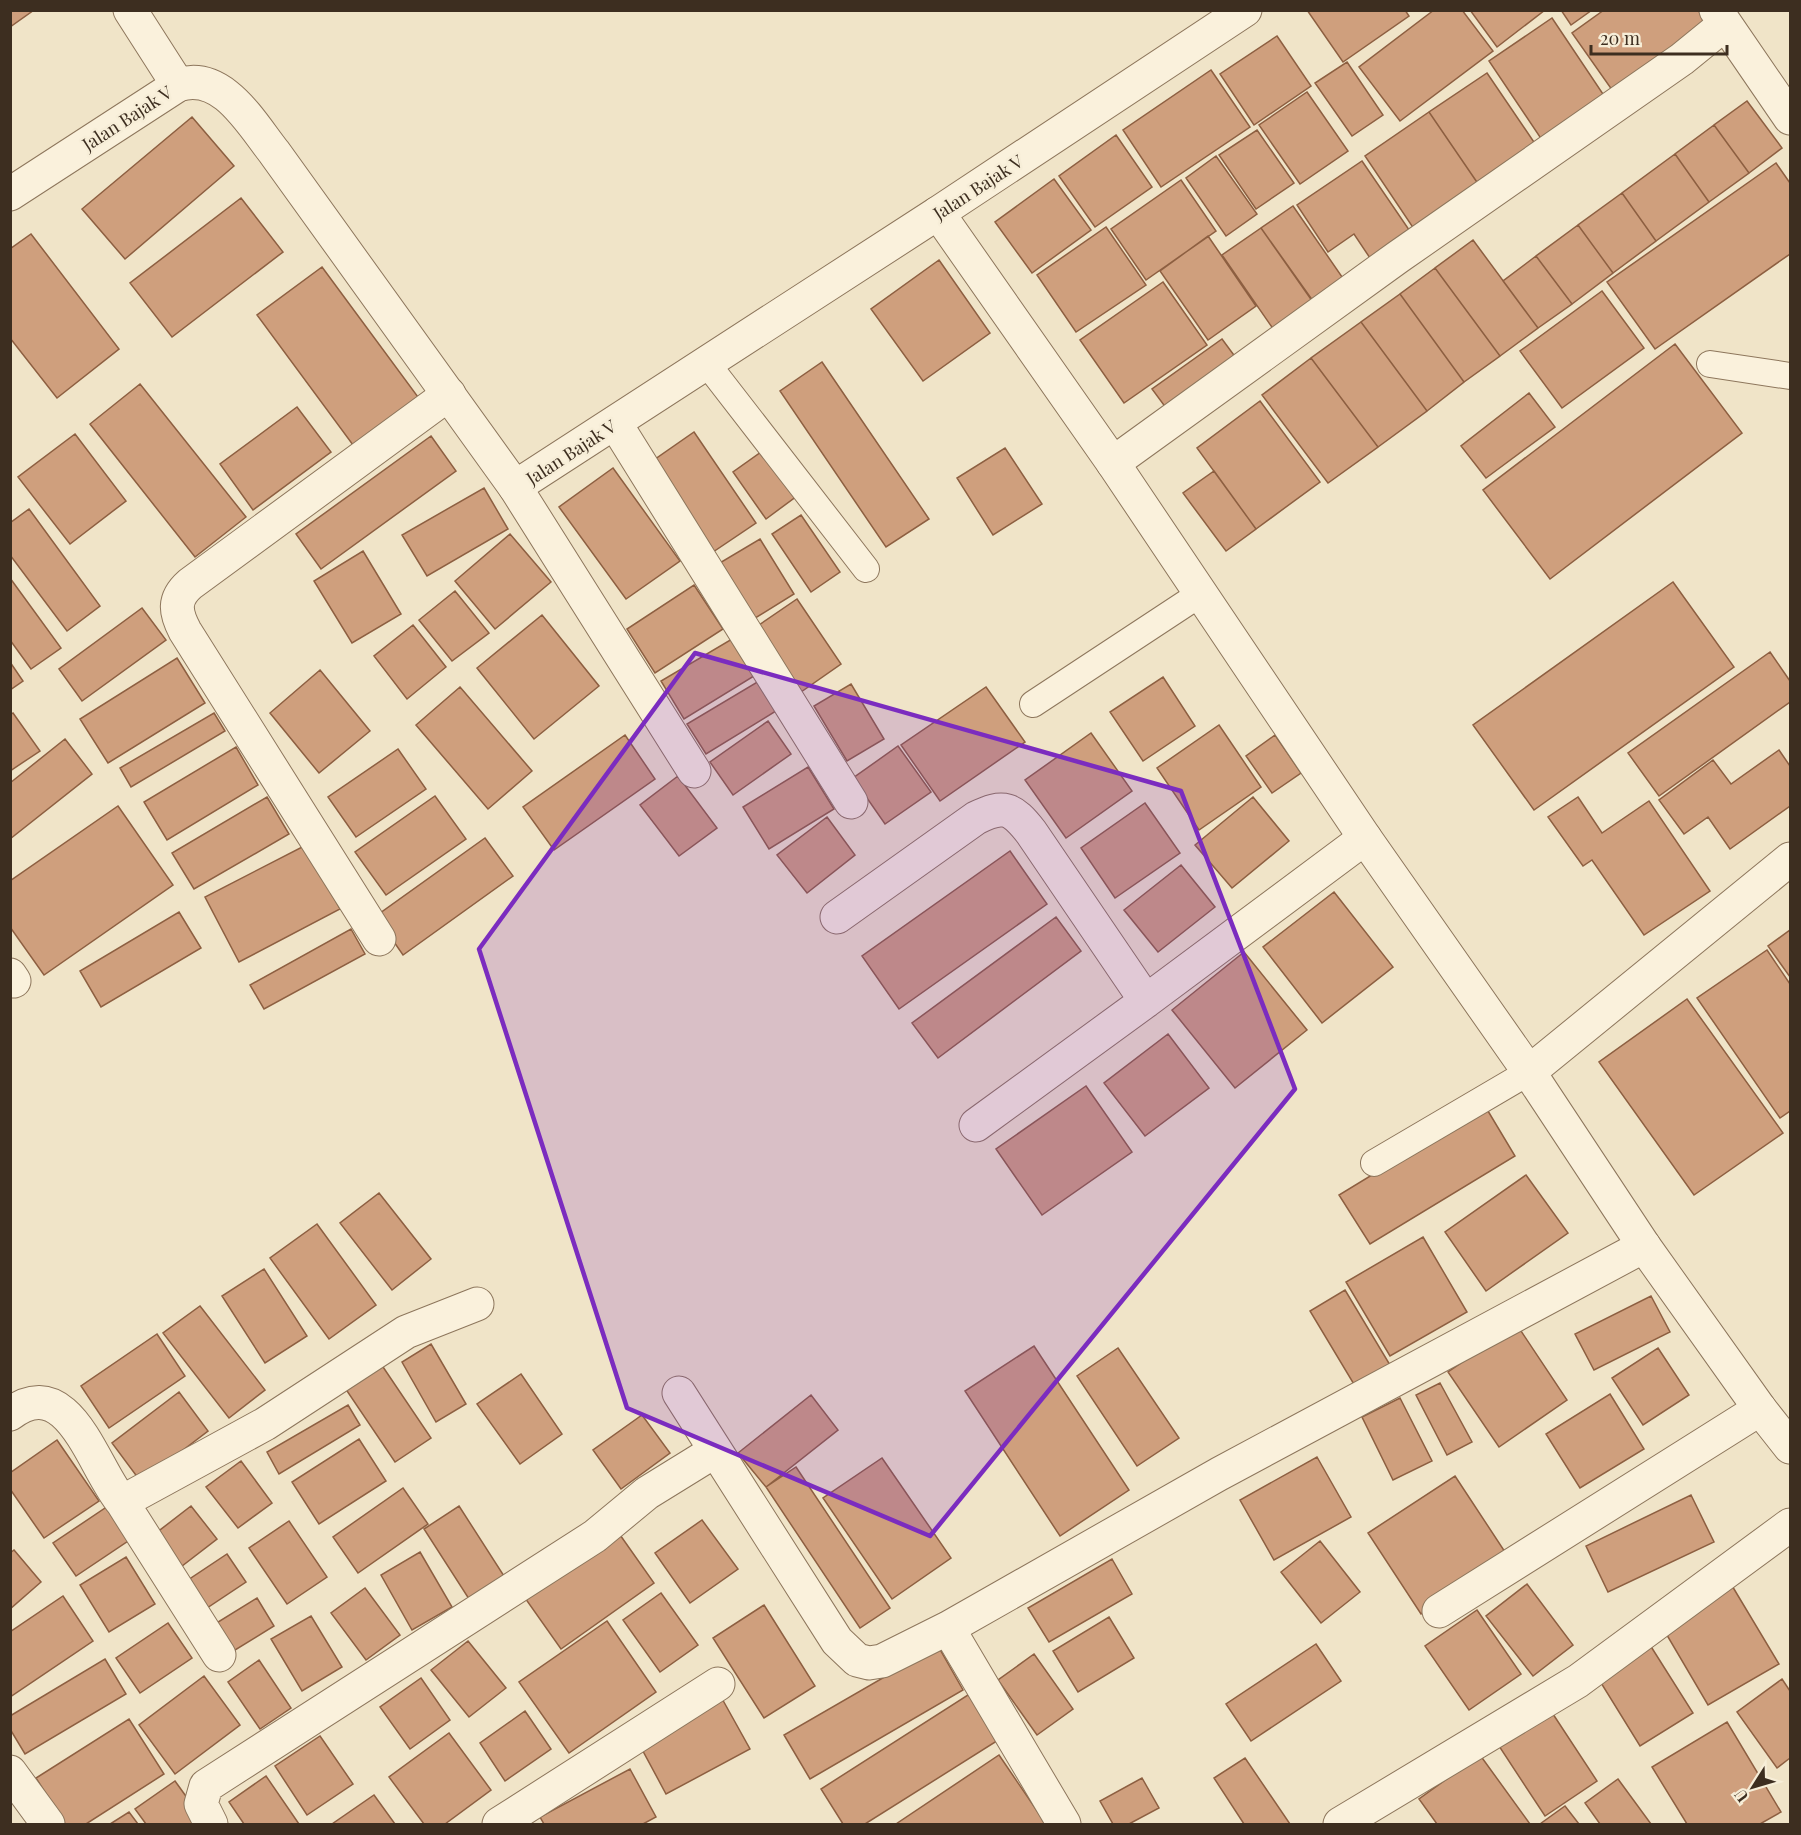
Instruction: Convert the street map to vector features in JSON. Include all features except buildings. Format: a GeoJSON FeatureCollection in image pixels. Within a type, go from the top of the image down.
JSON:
{"type":"FeatureCollection","features":[{"type":"Feature","properties":{"kind":"street"},"geometry":{"type":"LineString","coordinates":[[130,10],[178,85]]}},
{"type":"Feature","properties":{"kind":"street","name":"Jalan Bajak V"},"geometry":{"type":"LineString","coordinates":[[10,194],[178,85],[189,81],[216,87],[247,117],[515,487],[708,365],[1245,10]]}},
{"type":"Feature","properties":{"kind":"street"},"geometry":{"type":"LineString","coordinates":[[1113,463],[1398,257],[1682,58],[1721,17],[1791,118]]}},
{"type":"Feature","properties":{"kind":"street"},"geometry":{"type":"LineString","coordinates":[[938,213],[1113,463],[1365,838],[1529,1072],[1644,1246],[1760,1409],[1791,1447]]}},
{"type":"Feature","properties":{"kind":"street"},"geometry":{"type":"LineString","coordinates":[[379,939],[185,632],[176,610],[178,598],[190,584],[449,394]]}},
{"type":"Feature","properties":{"kind":"street"},"geometry":{"type":"LineString","coordinates":[[615,423],[851,801]]}},
{"type":"Feature","properties":{"kind":"street"},"geometry":{"type":"LineString","coordinates":[[515,487],[694,771]]}},
{"type":"Feature","properties":{"kind":"street"},"geometry":{"type":"LineString","coordinates":[[837,917],[976,818],[988,812],[1004,809],[1013,812],[1031,832],[1146,1001]]}},
{"type":"Feature","properties":{"kind":"street"},"geometry":{"type":"LineString","coordinates":[[976,1125],[1365,838]]}},
{"type":"Feature","properties":{"kind":"street"},"geometry":{"type":"LineString","coordinates":[[1529,1072],[1791,859]]}},
{"type":"Feature","properties":{"kind":"street"},"geometry":{"type":"LineString","coordinates":[[679,1393],[837,1641],[857,1660],[869,1663],[882,1661],[948,1628],[1219,1474],[1644,1246]]}},
{"type":"Feature","properties":{"kind":"street"},"geometry":{"type":"LineString","coordinates":[[122,1502],[265,1424],[406,1332],[477,1304]]}},
{"type":"Feature","properties":{"kind":"street"},"geometry":{"type":"LineString","coordinates":[[10,1414],[29,1402],[42,1401],[57,1406],[70,1419],[219,1655]]}},
{"type":"Feature","properties":{"kind":"street"},"geometry":{"type":"LineString","coordinates":[[1439,1611],[1760,1409]]}},
{"type":"Feature","properties":{"kind":"street"},"geometry":{"type":"LineString","coordinates":[[211,1824],[201,1804],[206,1786],[595,1536],[647,1493],[715,1451]]}},
{"type":"Feature","properties":{"kind":"street"},"geometry":{"type":"LineString","coordinates":[[1340,1824],[1578,1681],[1791,1525]]}},
{"type":"Feature","properties":{"kind":"street"},"geometry":{"type":"LineString","coordinates":[[948,1628],[1064,1824]]}},
{"type":"Feature","properties":{"kind":"street"},"geometry":{"type":"LineString","coordinates":[[499,1824],[718,1684]]}},
{"type":"Feature","properties":{"kind":"street"},"geometry":{"type":"LineString","coordinates":[[10,1772],[48,1824]]}},
{"type":"Feature","properties":{"kind":"lane"},"geometry":{"type":"LineString","coordinates":[[1710,364],[1791,375]]}},
{"type":"Feature","properties":{"kind":"lane"},"geometry":{"type":"LineString","coordinates":[[708,365],[866,569]]}},
{"type":"Feature","properties":{"kind":"lane"},"geometry":{"type":"LineString","coordinates":[[1033,704],[1200,594]]}},
{"type":"Feature","properties":{"kind":"lane"},"geometry":{"type":"LineString","coordinates":[[1374,1163],[1529,1072]]}},
{"type":"Feature","properties":{"kind":"highlighted area"},"geometry":{"type":"Polygon","coordinates":[[[695,653],[1181,791],[1295,1089],[930,1536],[627,1408],[479,949],[695,653]]]}}]}
